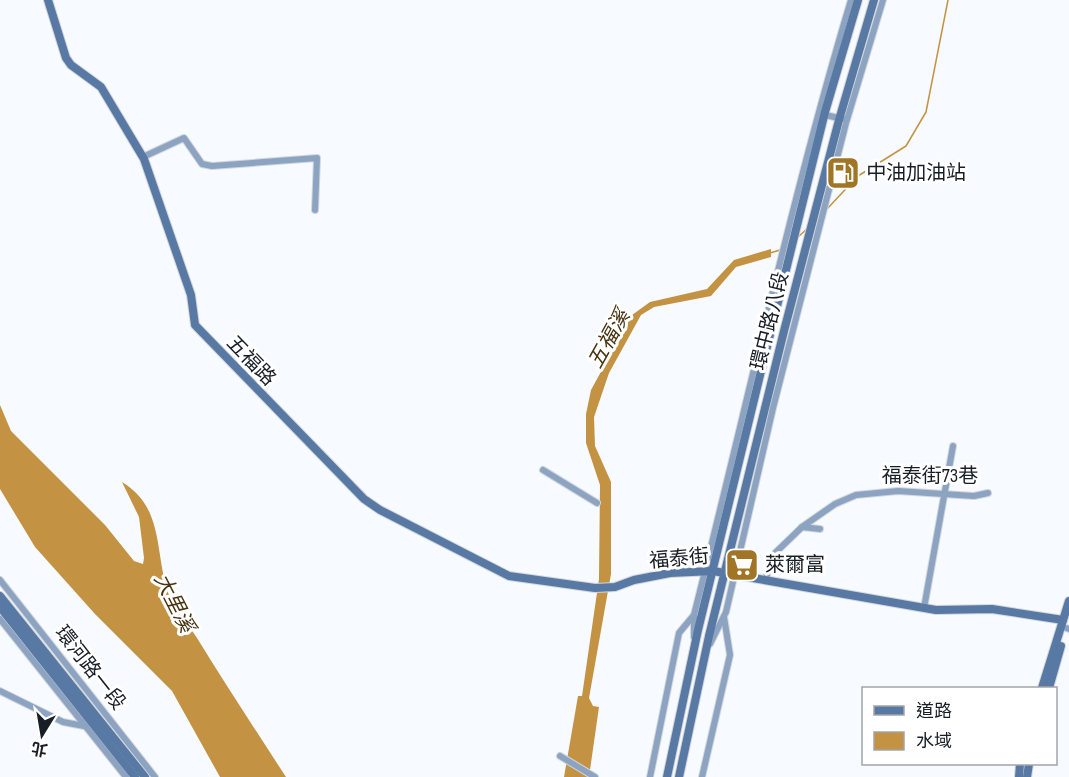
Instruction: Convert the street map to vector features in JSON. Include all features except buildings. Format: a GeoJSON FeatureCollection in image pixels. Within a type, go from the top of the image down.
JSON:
{"type":"FeatureCollection","features":[{"type":"Feature","properties":{"kind":"street","name":"五福路"},"geometry":{"type":"LineString","coordinates":[[48,0],[66,58],[71,65],[100,87],[143,157],[153,180],[191,295],[195,325],[364,499],[508,576],[595,588],[615,587]]}},
{"type":"Feature","properties":{"kind":"street","name":"環中路八段"},"geometry":{"type":"LineString","coordinates":[[667,777],[709,571],[851,0]]}},
{"type":"Feature","properties":{"kind":"street","name":"環中路八段"},"geometry":{"type":"LineString","coordinates":[[822,114],[858,0]]}},
{"type":"Feature","properties":{"kind":"street","name":"環中路八段"},"geometry":{"type":"LineString","coordinates":[[679,777],[705,652],[730,573],[815,225],[874,0]]}},
{"type":"Feature","properties":{"kind":"street","name":"環中路八段"},"geometry":{"type":"LineString","coordinates":[[702,777],[730,656],[724,616],[730,573],[807,245],[828,193],[843,119],[883,0]]}},
{"type":"Feature","properties":{"kind":"street"},"geometry":{"type":"LineString","coordinates":[[822,114],[843,119]]}},
{"type":"Feature","properties":{"kind":"street"},"geometry":{"type":"LineString","coordinates":[[143,157],[184,138],[202,164],[212,166],[317,158],[315,210]]}},
{"type":"Feature","properties":{"kind":"street"},"geometry":{"type":"LineString","coordinates":[[924,608],[953,446]]}},
{"type":"Feature","properties":{"kind":"street"},"geometry":{"type":"LineString","coordinates":[[543,470],[597,503]]}},
{"type":"Feature","properties":{"kind":"street","name":"福泰街73巷"},"geometry":{"type":"LineString","coordinates":[[766,579],[771,557],[802,527],[835,504],[856,495],[898,491],[974,496],[988,493]]}},
{"type":"Feature","properties":{"kind":"street"},"geometry":{"type":"LineString","coordinates":[[802,527],[820,529]]}},
{"type":"Feature","properties":{"kind":"street","name":"環中路八段"},"geometry":{"type":"LineString","coordinates":[[693,650],[694,615],[709,571]]}},
{"type":"Feature","properties":{"kind":"street","name":"福泰街"},"geometry":{"type":"LineString","coordinates":[[615,587],[634,580],[670,573],[709,571],[924,608],[950,611],[992,609],[1067,623]]}},
{"type":"Feature","properties":{"kind":"street","name":"環河路一段"},"geometry":{"type":"LineString","coordinates":[[0,580],[155,777]]}},
{"type":"Feature","properties":{"kind":"street","name":"環河路一段"},"geometry":{"type":"LineString","coordinates":[[0,596],[145,777]]}},
{"type":"Feature","properties":{"kind":"street"},"geometry":{"type":"LineString","coordinates":[[1049,687],[1067,623],[1069,601]]}},
{"type":"Feature","properties":{"kind":"street","name":"環河路一段"},"geometry":{"type":"LineString","coordinates":[[0,607],[135,777]]}},
{"type":"Feature","properties":{"kind":"street","name":"環中路八段"},"geometry":{"type":"LineString","coordinates":[[650,777],[679,633],[694,615]]}},
{"type":"Feature","properties":{"kind":"street","name":"環中路八段"},"geometry":{"type":"LineString","coordinates":[[705,652],[724,616]]}},
{"type":"Feature","properties":{"kind":"street","name":"環河路一段"},"geometry":{"type":"LineString","coordinates":[[0,619],[126,777]]}},
{"type":"Feature","properties":{"kind":"street"},"geometry":{"type":"LineString","coordinates":[[1042,687],[1067,623]]}},
{"type":"Feature","properties":{"kind":"street"},"geometry":{"type":"LineString","coordinates":[[0,691],[63,722],[84,726]]}},
{"type":"Feature","properties":{"kind":"street"},"geometry":{"type":"LineString","coordinates":[[560,756],[595,777]]}},
{"type":"Feature","properties":{"kind":"water"},"geometry":{"type":"Polygon","coordinates":[[[771,249],[771,257],[736,267],[711,296],[654,307],[641,315],[609,373],[594,417],[595,446],[611,482],[611,574],[589,698],[593,706],[599,707],[589,777],[564,777],[578,696],[582,696],[599,579],[600,485],[586,443],[586,414],[591,390],[632,315],[650,302],[707,289],[734,260],[771,249]]]}},
{"type":"Feature","properties":{"kind":"water"},"geometry":{"type":"Polygon","coordinates":[[[0,405],[11,431],[105,525],[134,561],[143,564],[139,517],[122,482],[136,493],[146,506],[157,535],[162,568],[171,600],[286,777],[220,777],[172,691],[95,614],[35,547],[0,489],[0,405]]]}},
{"type":"Feature","properties":{"kind":"waterway","name":"五福溪"},"geometry":{"type":"LineString","coordinates":[[826,210],[858,176],[906,146],[926,112],[948,0]]}},
{"type":"Feature","properties":{"kind":"waterway","name":"五福溪"},"geometry":{"type":"LineString","coordinates":[[798,237],[808,228]]}},
{"type":"Feature","properties":{"kind":"waterway","name":"五福溪"},"geometry":{"type":"LineString","coordinates":[[770,253],[780,250]]}},
{"type":"Feature","properties":{"kind":"place","name":"中油加油站"},"geometry":{"type":"Point","coordinates":[843,173]}},
{"type":"Feature","properties":{"kind":"place","name":"萊爾富"},"geometry":{"type":"Point","coordinates":[742,565]}},
{"type":"Feature","properties":{"kind":"water label","name":"大里溪"},"geometry":{"type":"Point","coordinates":[174,603]}}]}
